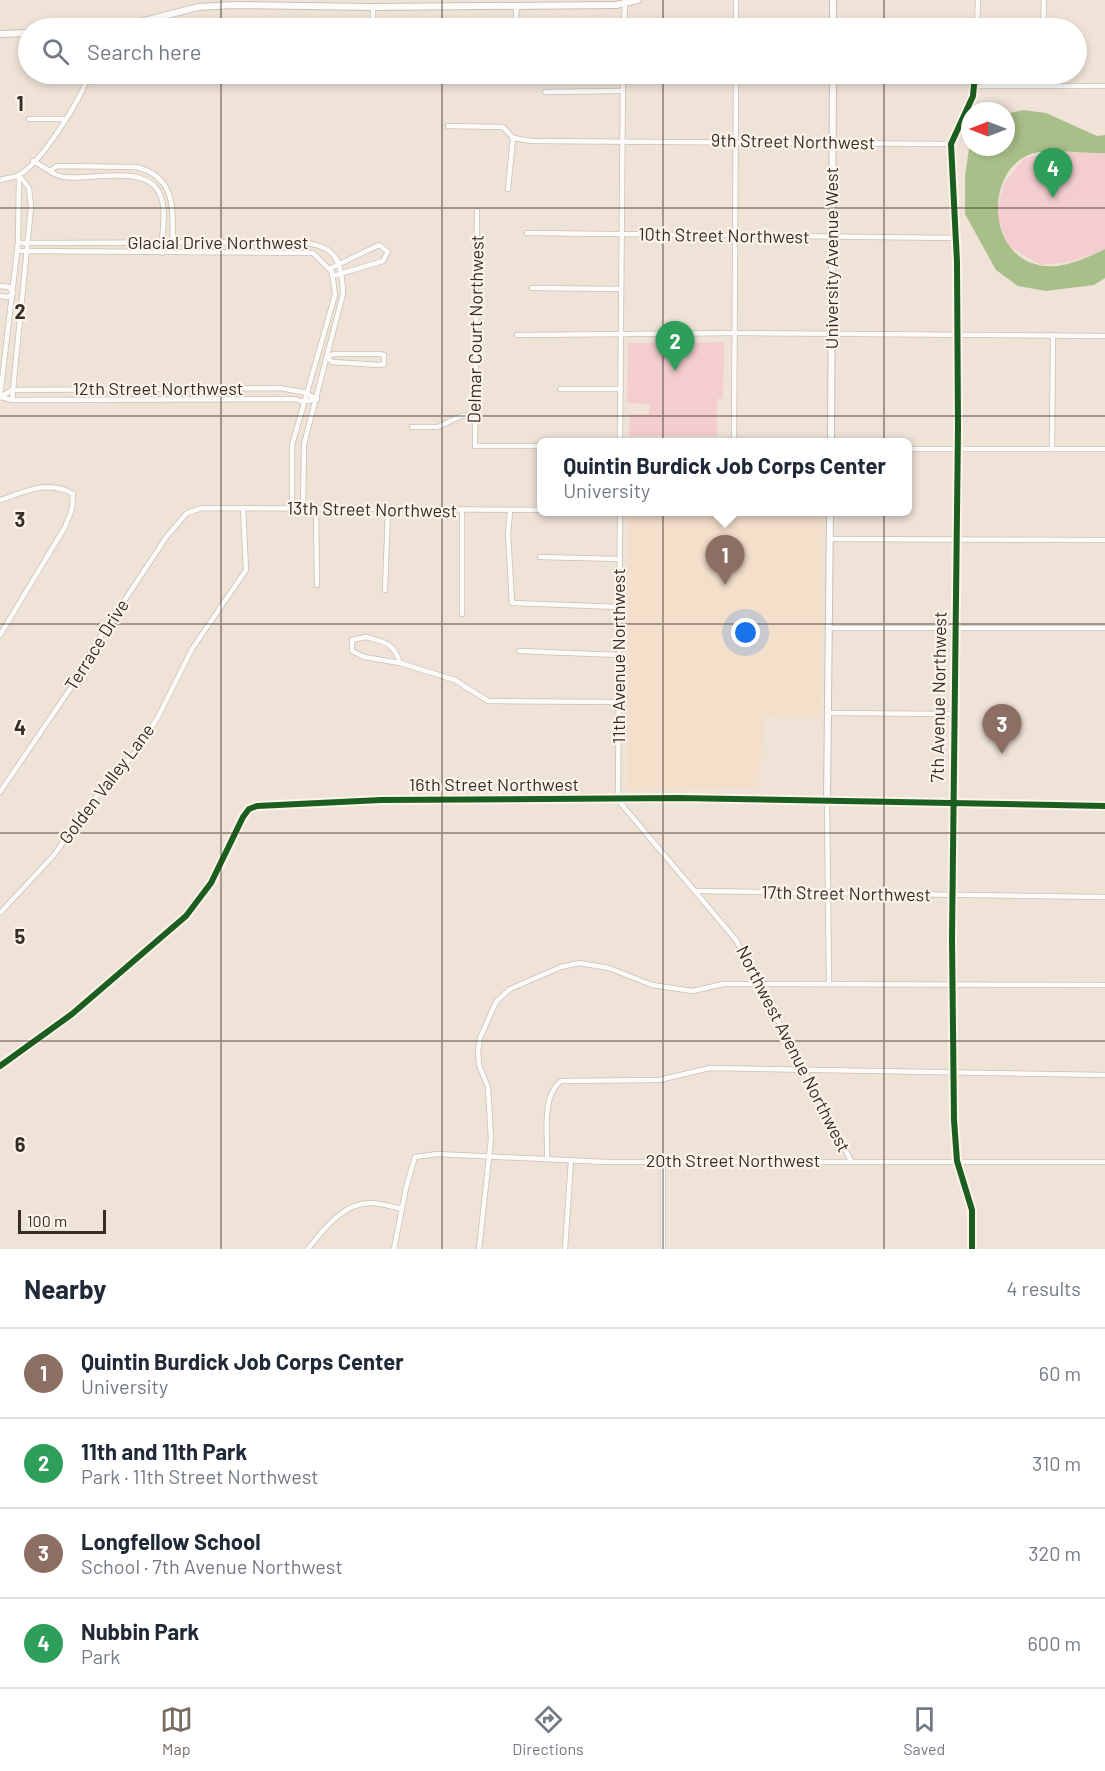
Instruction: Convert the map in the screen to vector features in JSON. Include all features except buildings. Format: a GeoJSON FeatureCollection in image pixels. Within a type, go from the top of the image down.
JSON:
{"type":"FeatureCollection","features":[{"type":"Feature","properties":{"kind":"street"},"geometry":{"type":"LineString","coordinates":[[156,18],[198,7],[517,5],[638,0]]}},
{"type":"Feature","properties":{"kind":"street"},"geometry":{"type":"LineString","coordinates":[[736,0],[736,18]]}},
{"type":"Feature","properties":{"kind":"street"},"geometry":{"type":"LineString","coordinates":[[833,0],[833,18]]}},
{"type":"Feature","properties":{"kind":"street"},"geometry":{"type":"LineString","coordinates":[[977,18],[978,0]]}},
{"type":"Feature","properties":{"kind":"street"},"geometry":{"type":"LineString","coordinates":[[1043,18],[1044,0]]}},
{"type":"Feature","properties":{"kind":"street"},"geometry":{"type":"LineString","coordinates":[[624,18],[625,2]]}},
{"type":"Feature","properties":{"kind":"street"},"geometry":{"type":"LineString","coordinates":[[516,18],[517,5]]}},
{"type":"Feature","properties":{"kind":"street"},"geometry":{"type":"LineString","coordinates":[[373,7],[373,18]]}},
{"type":"Feature","properties":{"kind":"street"},"geometry":{"type":"LineString","coordinates":[[0,34],[18,33]]}},
{"type":"Feature","properties":{"kind":"street"},"geometry":{"type":"LineString","coordinates":[[0,180],[19,175],[33,161],[66,119],[84,84]]}},
{"type":"Feature","properties":{"kind":"street"},"geometry":{"type":"LineString","coordinates":[[620,438],[622,84]]}},
{"type":"Feature","properties":{"kind":"street"},"geometry":{"type":"LineString","coordinates":[[734,438],[733,237],[736,84]]}},
{"type":"Feature","properties":{"kind":"street","name":"University Avenue West"},"geometry":{"type":"LineString","coordinates":[[831,438],[833,84]]}},
{"type":"Feature","properties":{"kind":"street"},"geometry":{"type":"LineString","coordinates":[[951,144],[975,86],[1105,86]]}},
{"type":"Feature","properties":{"kind":"street"},"geometry":{"type":"LineString","coordinates":[[545,92],[622,91]]}},
{"type":"Feature","properties":{"kind":"street"},"geometry":{"type":"LineString","coordinates":[[29,119],[66,119]]}},
{"type":"Feature","properties":{"kind":"street","name":"9th Street Northwest"},"geometry":{"type":"LineString","coordinates":[[448,126],[503,127],[513,138],[951,144]]}},
{"type":"Feature","properties":{"kind":"street"},"geometry":{"type":"LineString","coordinates":[[508,189],[513,138]]}},
{"type":"Feature","properties":{"kind":"street","name":"7th Avenue Northwest"},"geometry":{"type":"LineString","coordinates":[[951,144],[956,238],[958,449],[952,804],[954,1072],[957,1161],[972,1210],[972,1249]]}},
{"type":"Feature","properties":{"kind":"street"},"geometry":{"type":"LineString","coordinates":[[33,161],[51,170],[57,176],[135,177],[154,186],[160,194],[163,205],[162,253]]}},
{"type":"Feature","properties":{"kind":"street"},"geometry":{"type":"LineString","coordinates":[[51,170],[57,166],[136,167],[148,170],[161,179],[170,192],[173,252]]}},
{"type":"Feature","properties":{"kind":"street"},"geometry":{"type":"LineString","coordinates":[[19,175],[18,243],[0,397],[12,400],[295,399],[303,402],[317,399]]}},
{"type":"Feature","properties":{"kind":"street"},"geometry":{"type":"LineString","coordinates":[[12,400],[31,207],[29,188],[19,175]]}},
{"type":"Feature","properties":{"kind":"street","name":"Delmar Court Northwest"},"geometry":{"type":"LineString","coordinates":[[477,211],[475,446],[537,446]]}},
{"type":"Feature","properties":{"kind":"street","name":"10th Street Northwest"},"geometry":{"type":"LineString","coordinates":[[527,233],[956,238]]}},
{"type":"Feature","properties":{"kind":"street","name":"Glacial Drive Northwest"},"geometry":{"type":"LineString","coordinates":[[18,243],[319,244],[334,255],[343,274]]}},
{"type":"Feature","properties":{"kind":"street"},"geometry":{"type":"LineString","coordinates":[[329,268],[379,245],[388,252],[383,261],[333,276]]}},
{"type":"Feature","properties":{"kind":"street"},"geometry":{"type":"LineString","coordinates":[[17,252],[313,253],[329,268],[333,276],[335,295],[292,445],[292,509]]}},
{"type":"Feature","properties":{"kind":"street"},"geometry":{"type":"LineString","coordinates":[[303,509],[304,444],[341,309],[343,274]]}},
{"type":"Feature","properties":{"kind":"street"},"geometry":{"type":"LineString","coordinates":[[0,286],[9,287],[13,293]]}},
{"type":"Feature","properties":{"kind":"street"},"geometry":{"type":"LineString","coordinates":[[532,288],[621,289]]}},
{"type":"Feature","properties":{"kind":"street"},"geometry":{"type":"LineString","coordinates":[[0,296],[8,297],[13,293],[22,294]]}},
{"type":"Feature","properties":{"kind":"street"},"geometry":{"type":"LineString","coordinates":[[517,335],[1105,336]]}},
{"type":"Feature","properties":{"kind":"street"},"geometry":{"type":"LineString","coordinates":[[1052,449],[1053,335]]}},
{"type":"Feature","properties":{"kind":"street"},"geometry":{"type":"LineString","coordinates":[[318,356],[379,354],[384,355],[385,360],[384,364],[380,365],[332,362],[327,357]]}},
{"type":"Feature","properties":{"kind":"street","name":"12th Street Northwest"},"geometry":{"type":"LineString","coordinates":[[0,397],[12,390],[279,388],[306,393],[317,399]]}},
{"type":"Feature","properties":{"kind":"street"},"geometry":{"type":"LineString","coordinates":[[560,389],[621,389]]}},
{"type":"Feature","properties":{"kind":"street"},"geometry":{"type":"LineString","coordinates":[[412,427],[438,427],[461,416],[475,415]]}},
{"type":"Feature","properties":{"kind":"street"},"geometry":{"type":"LineString","coordinates":[[912,450],[1105,448]]}},
{"type":"Feature","properties":{"kind":"street"},"geometry":{"type":"LineString","coordinates":[[0,500],[39,487],[64,488],[73,494],[73,502],[65,527],[0,635]]}},
{"type":"Feature","properties":{"kind":"street","name":"13th Street Northwest"},"geometry":{"type":"LineString","coordinates":[[202,508],[537,510]]}},
{"type":"Feature","properties":{"kind":"street","name":"Terrace Drive"},"geometry":{"type":"LineString","coordinates":[[0,792],[2,783],[167,536],[187,513],[202,508]]}},
{"type":"Feature","properties":{"kind":"street","name":"Golden Valley Lane"},"geometry":{"type":"LineString","coordinates":[[0,913],[54,855],[89,805],[138,749],[158,717],[192,649],[246,570],[243,508]]}},
{"type":"Feature","properties":{"kind":"street"},"geometry":{"type":"LineString","coordinates":[[316,509],[317,585]]}},
{"type":"Feature","properties":{"kind":"street"},"geometry":{"type":"LineString","coordinates":[[385,590],[388,510]]}},
{"type":"Feature","properties":{"kind":"street"},"geometry":{"type":"LineString","coordinates":[[462,511],[462,614]]}},
{"type":"Feature","properties":{"kind":"street"},"geometry":{"type":"LineString","coordinates":[[510,511],[508,534],[512,603],[620,607]]}},
{"type":"Feature","properties":{"kind":"street","name":"11th Avenue Northwest"},"geometry":{"type":"LineString","coordinates":[[618,800],[620,516]]}},
{"type":"Feature","properties":{"kind":"street"},"geometry":{"type":"LineString","coordinates":[[830,516],[827,801],[830,984]]}},
{"type":"Feature","properties":{"kind":"street"},"geometry":{"type":"LineString","coordinates":[[830,539],[1105,540]]}},
{"type":"Feature","properties":{"kind":"street"},"geometry":{"type":"LineString","coordinates":[[540,557],[620,559]]}},
{"type":"Feature","properties":{"kind":"street"},"geometry":{"type":"LineString","coordinates":[[829,627],[1105,628]]}},
{"type":"Feature","properties":{"kind":"street"},"geometry":{"type":"LineString","coordinates":[[400,663],[396,650],[390,644],[366,637],[351,640],[352,651],[364,657],[400,663],[455,680],[488,701],[618,702]]}},
{"type":"Feature","properties":{"kind":"street"},"geometry":{"type":"LineString","coordinates":[[519,651],[619,655]]}},
{"type":"Feature","properties":{"kind":"street"},"geometry":{"type":"LineString","coordinates":[[829,713],[954,714]]}},
{"type":"Feature","properties":{"kind":"street","name":"16th Street Northwest"},"geometry":{"type":"LineString","coordinates":[[0,1066],[72,1014],[186,916],[211,883],[243,816],[249,808],[268,803],[381,800],[618,800],[1105,806]]}},
{"type":"Feature","properties":{"kind":"street","name":"Northwest Avenue Northwest"},"geometry":{"type":"LineString","coordinates":[[618,800],[736,940],[762,985],[851,1161]]}},
{"type":"Feature","properties":{"kind":"street","name":"17th Street Northwest"},"geometry":{"type":"LineString","coordinates":[[696,891],[828,895],[1105,897]]}},
{"type":"Feature","properties":{"kind":"street"},"geometry":{"type":"LineString","coordinates":[[479,1249],[490,1156],[488,1087],[479,1065],[480,1038],[496,1002],[510,989],[561,967],[579,963],[609,968],[652,985],[693,992],[723,984],[1105,985]]}},
{"type":"Feature","properties":{"kind":"street"},"geometry":{"type":"LineString","coordinates":[[547,1158],[549,1101],[553,1088],[561,1082],[659,1080],[710,1068],[1105,1075]]}},
{"type":"Feature","properties":{"kind":"street","name":"20th Street Northwest"},"geometry":{"type":"LineString","coordinates":[[402,1209],[415,1157],[437,1154],[571,1160],[1105,1162]]}},
{"type":"Feature","properties":{"kind":"street"},"geometry":{"type":"LineString","coordinates":[[565,1249],[571,1160]]}},
{"type":"Feature","properties":{"kind":"street"},"geometry":{"type":"LineString","coordinates":[[663,1161],[663,1249]]}},
{"type":"Feature","properties":{"kind":"street"},"geometry":{"type":"LineString","coordinates":[[308,1249],[338,1216],[352,1208],[369,1203],[402,1209],[394,1249]]}},
{"type":"Feature","properties":{"kind":"shaded area"},"geometry":{"type":"Polygon","coordinates":[[[1023,110],[1046,113],[1097,136],[1105,135],[1105,153],[1056,151],[1031,154],[1015,164],[1004,180],[999,198],[999,219],[1004,238],[1016,253],[1033,264],[1063,265],[1105,249],[1105,278],[1094,285],[1046,291],[1018,286],[996,270],[965,214],[965,176],[968,156],[1015,156],[1015,112],[1023,110]]]}},
{"type":"Feature","properties":{"kind":"shaded area"},"geometry":{"type":"Polygon","coordinates":[[[1058,152],[1105,153],[1105,249],[1072,262],[1041,265],[1008,246],[996,213],[1004,183],[1025,158],[1058,152]]]}},
{"type":"Feature","properties":{"kind":"shaded area"},"geometry":{"type":"Polygon","coordinates":[[[724,342],[723,399],[717,399],[717,436],[629,436],[630,414],[649,414],[650,404],[627,403],[628,343],[724,342]]]}},
{"type":"Feature","properties":{"kind":"shaded area"},"geometry":{"type":"Polygon","coordinates":[[[628,516],[823,516],[821,719],[765,716],[758,788],[627,789],[628,516]]]}},
{"type":"Feature","properties":{"kind":"cycle path"},"geometry":{"type":"LineString","coordinates":[[972,1249],[972,1210],[957,1161],[954,1120],[952,938],[958,428],[957,262],[951,144],[973,96],[974,84]]}},
{"type":"Feature","properties":{"kind":"cycle path"},"geometry":{"type":"LineString","coordinates":[[0,1066],[72,1014],[186,916],[211,883],[243,817],[249,809],[257,806],[381,800],[679,798],[1105,806]]}},
{"type":"Feature","properties":{"kind":"place","name":"Nubbin Park"},"geometry":{"type":"Point","coordinates":[1053,198]}},
{"type":"Feature","properties":{"kind":"place","name":"11th and 11th Park"},"geometry":{"type":"Point","coordinates":[675,371]}},
{"type":"Feature","properties":{"kind":"place","name":"Quintin Burdick Job Corps Center"},"geometry":{"type":"Point","coordinates":[725,585]}},
{"type":"Feature","properties":{"kind":"place","name":"Longfellow School"},"geometry":{"type":"Point","coordinates":[1002,754]}}]}
